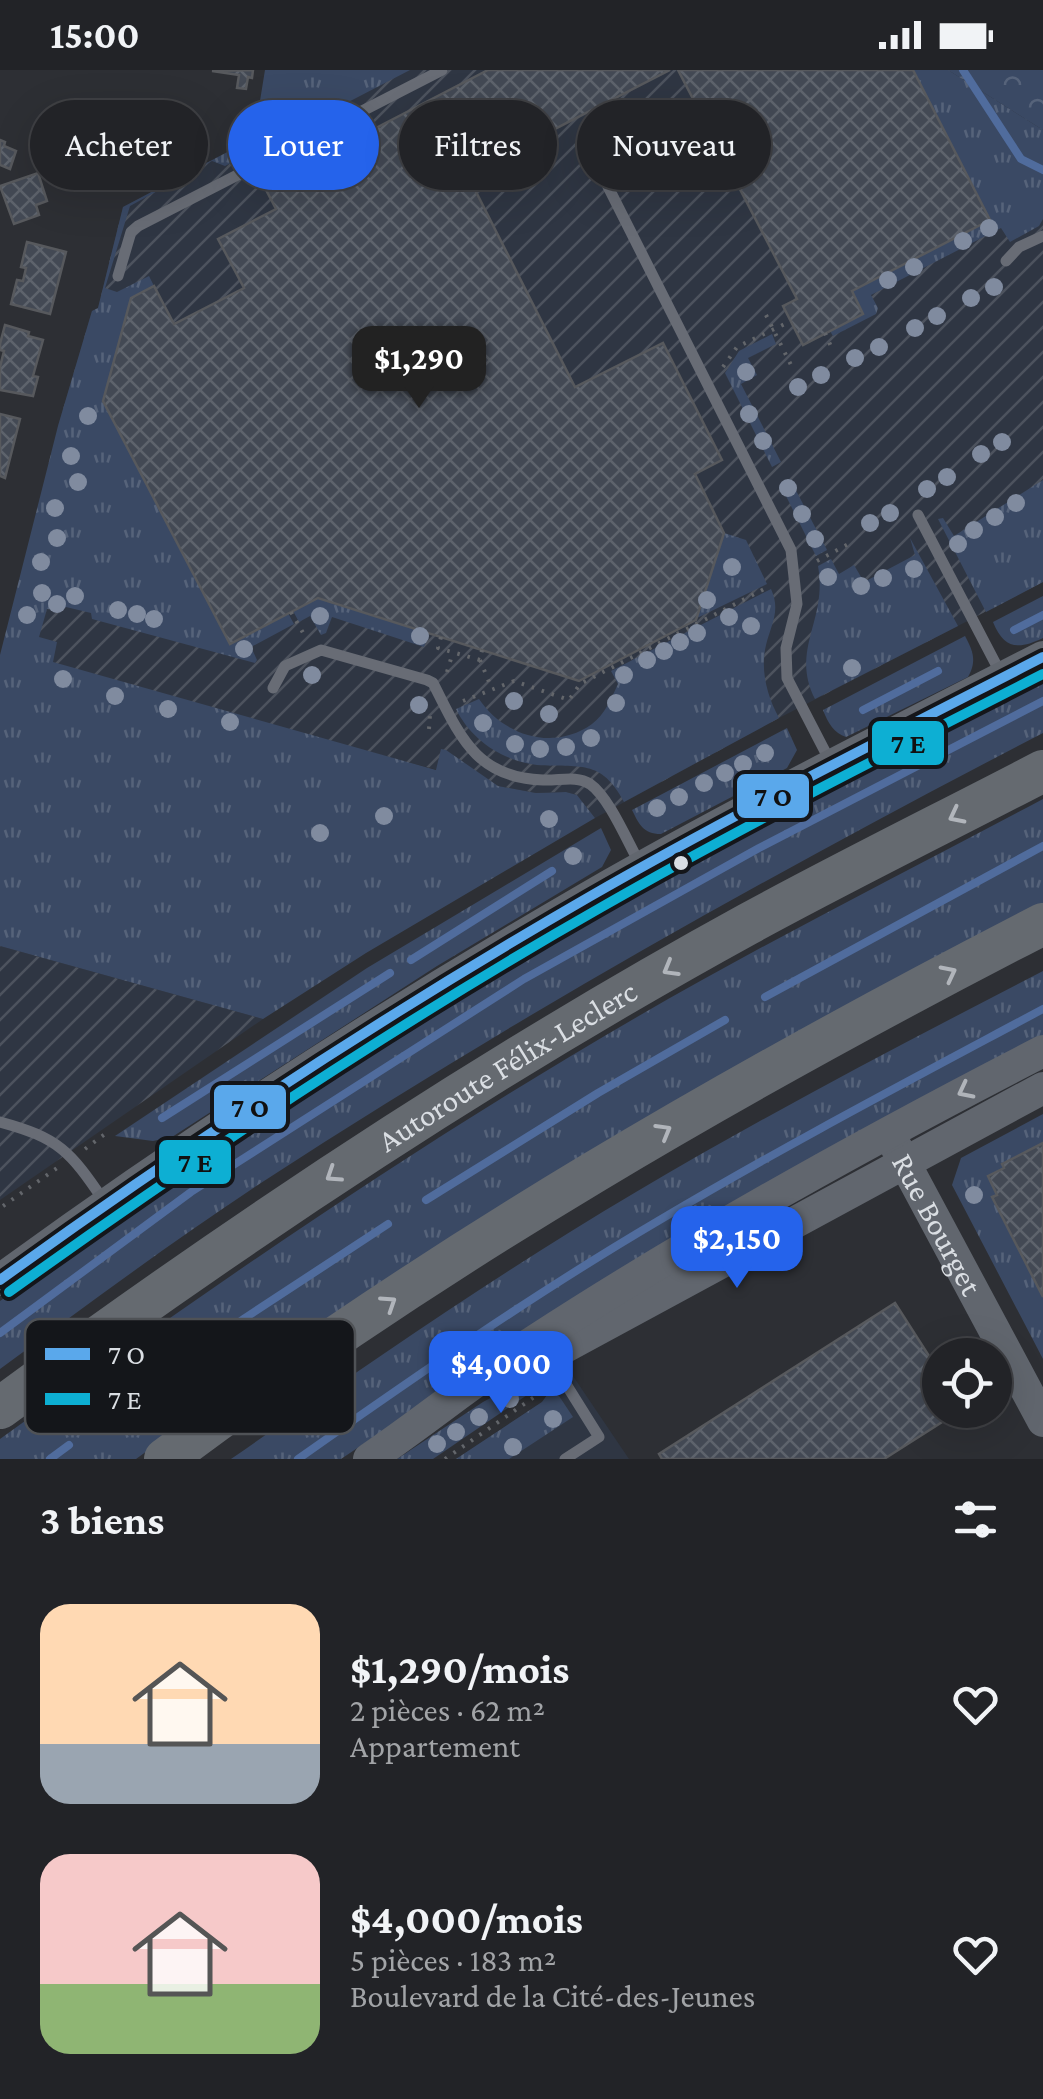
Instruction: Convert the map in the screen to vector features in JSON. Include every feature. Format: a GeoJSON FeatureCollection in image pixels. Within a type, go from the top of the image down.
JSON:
{"type":"FeatureCollection","features":[{"type":"Feature","properties":{"kind":"highway","name":"Autoroute Félix-Leclerc"},"geometry":{"type":"LineString","coordinates":[[122,1319],[292,1201],[529,1051],[764,915],[1043,771]]}},
{"type":"Feature","properties":{"kind":"highway"},"geometry":{"type":"LineString","coordinates":[[355,1325],[524,1215],[816,1044],[1043,924]]}},
{"type":"Feature","properties":{"kind":"highway","name":"Autoroute Félix-Leclerc"},"geometry":{"type":"LineString","coordinates":[[0,1408],[25,1390]]}},
{"type":"Feature","properties":{"kind":"highway"},"geometry":{"type":"LineString","coordinates":[[166,1459],[201,1434]]}},
{"type":"Feature","properties":{"kind":"street"},"geometry":{"type":"LineString","coordinates":[[0,1280],[106,1205],[432,992],[642,868],[1043,657]]}},
{"type":"Feature","properties":{"kind":"street"},"geometry":{"type":"LineString","coordinates":[[368,1459],[590,1305],[888,1132],[1043,1051]]}},
{"type":"Feature","properties":{"kind":"street"},"geometry":{"type":"LineString","coordinates":[[435,1414],[549,1358],[1043,1088]]}},
{"type":"Feature","properties":{"kind":"street","name":"Rue Bourget"},"geometry":{"type":"LineString","coordinates":[[888,1132],[1043,1421]]}},
{"type":"Feature","properties":{"kind":"lane"},"geometry":{"type":"LineString","coordinates":[[118,276],[131,232],[138,226],[442,70]]}},
{"type":"Feature","properties":{"kind":"lane"},"geometry":{"type":"LineString","coordinates":[[610,190],[791,550],[798,586],[786,648],[787,678],[834,767]]}},
{"type":"Feature","properties":{"kind":"lane"},"geometry":{"type":"LineString","coordinates":[[1006,261],[1019,247],[1043,236]]}},
{"type":"Feature","properties":{"kind":"lane"},"geometry":{"type":"LineString","coordinates":[[918,515],[1003,678]]}},
{"type":"Feature","properties":{"kind":"lane"},"geometry":{"type":"LineString","coordinates":[[273,688],[286,666],[321,650],[427,680],[433,683],[455,731],[486,762],[515,776],[591,785],[605,802],[642,868]]}},
{"type":"Feature","properties":{"kind":"lane"},"geometry":{"type":"LineString","coordinates":[[0,1122],[39,1134],[64,1149],[106,1205]]}},
{"type":"Feature","properties":{"kind":"lane"},"geometry":{"type":"LineString","coordinates":[[549,1358],[600,1437],[565,1459]]}},
{"type":"Feature","properties":{"kind":"path"},"geometry":{"type":"LineString","coordinates":[[766,314],[794,371]]}},
{"type":"Feature","properties":{"kind":"path"},"geometry":{"type":"LineString","coordinates":[[723,368],[737,347],[791,321]]}},
{"type":"Feature","properties":{"kind":"path"},"geometry":{"type":"LineString","coordinates":[[825,333],[833,351]]}},
{"type":"Feature","properties":{"kind":"path"},"geometry":{"type":"LineString","coordinates":[[817,561],[854,541]]}},
{"type":"Feature","properties":{"kind":"path"},"geometry":{"type":"LineString","coordinates":[[456,704],[514,681],[569,700],[580,684],[770,586]]}},
{"type":"Feature","properties":{"kind":"path"},"geometry":{"type":"LineString","coordinates":[[291,612],[296,623]]}},
{"type":"Feature","properties":{"kind":"path"},"geometry":{"type":"LineString","coordinates":[[441,637],[438,648],[480,660]]}},
{"type":"Feature","properties":{"kind":"path"},"geometry":{"type":"LineString","coordinates":[[482,650],[480,660],[492,689]]}},
{"type":"Feature","properties":{"kind":"path"},"geometry":{"type":"LineString","coordinates":[[445,678],[453,652]]}},
{"type":"Feature","properties":{"kind":"path"},"geometry":{"type":"LineString","coordinates":[[429,729],[430,714]]}},
{"type":"Feature","properties":{"kind":"path"},"geometry":{"type":"LineString","coordinates":[[445,1459],[541,1392]]}},
{"type":"Feature","properties":{"kind":"shaded area"},"geometry":{"type":"Polygon","coordinates":[[[384,70],[1043,70],[1043,582],[595,818],[577,795],[498,786],[28,661],[58,426],[92,311],[98,308],[123,207],[155,190],[208,190],[208,162],[228,152],[228,190],[379,190],[379,100],[327,100],[384,70]]]}},
{"type":"Feature","properties":{"kind":"shaded area"},"geometry":{"type":"Polygon","coordinates":[[[0,946],[263,1019],[0,1200],[0,946]]]}},
{"type":"Feature","properties":{"kind":"shaded area"},"geometry":{"type":"Polygon","coordinates":[[[573,1376],[629,1459],[456,1459],[542,1402],[553,1387],[573,1376]]]}},
{"type":"Feature","properties":{"kind":"green space"},"geometry":{"type":"Polygon","coordinates":[[[265,70],[410,70],[352,100],[260,100],[265,70]]]}},
{"type":"Feature","properties":{"kind":"green space"},"geometry":{"type":"Polygon","coordinates":[[[913,70],[948,70],[1043,130],[1043,219],[1039,226],[1010,242],[1001,228],[871,295],[878,308],[876,314],[833,336],[830,331],[863,314],[852,291],[990,220],[913,70]]]}},
{"type":"Feature","properties":{"kind":"green space"},"geometry":{"type":"Polygon","coordinates":[[[948,70],[1043,70],[1043,130],[948,70]]]}},
{"type":"Feature","properties":{"kind":"green space"},"geometry":{"type":"Polygon","coordinates":[[[228,152],[228,164],[208,162],[228,152]]]}},
{"type":"Feature","properties":{"kind":"green space"},"geometry":{"type":"Polygon","coordinates":[[[159,190],[130,206],[105,288],[117,292],[149,276],[154,286],[104,401],[229,643],[288,613],[294,624],[251,647],[255,663],[92,619],[91,613],[66,607],[62,611],[47,609],[39,637],[57,642],[53,662],[436,770],[441,749],[446,750],[498,786],[577,795],[595,818],[366,953],[263,1019],[0,946],[0,655],[58,426],[92,311],[98,308],[123,207],[159,190]]]}},
{"type":"Feature","properties":{"kind":"green space"},"geometry":{"type":"Polygon","coordinates":[[[772,334],[776,344],[748,358],[757,375],[741,384],[781,462],[772,467],[725,373],[739,351],[772,334]]]}},
{"type":"Feature","properties":{"kind":"green space"},"geometry":{"type":"Polygon","coordinates":[[[790,479],[827,550],[816,556],[780,484],[790,479]]]}},
{"type":"Feature","properties":{"kind":"green space"},"geometry":{"type":"Polygon","coordinates":[[[1043,480],[1043,582],[986,612],[938,519],[943,518],[954,536],[1043,480]]]}},
{"type":"Feature","properties":{"kind":"green space"},"geometry":{"type":"Polygon","coordinates":[[[724,533],[746,540],[767,584],[697,618],[724,533]]]}},
{"type":"Feature","properties":{"kind":"green space"},"geometry":{"type":"Polygon","coordinates":[[[910,538],[958,626],[815,699],[806,664],[818,603],[818,566],[831,559],[839,574],[854,565],[864,582],[915,555],[910,538]]]}},
{"type":"Feature","properties":{"kind":"green space"},"geometry":{"type":"Polygon","coordinates":[[[771,589],[775,611],[764,654],[764,673],[779,718],[624,802],[607,778],[588,768],[524,763],[500,754],[470,730],[456,709],[479,699],[501,722],[530,736],[561,737],[577,732],[597,720],[607,706],[618,684],[611,671],[771,589]]]}},
{"type":"Feature","properties":{"kind":"green space"},"geometry":{"type":"Polygon","coordinates":[[[1043,596],[1043,638],[1013,645],[1002,638],[993,622],[1043,596]]]}},
{"type":"Feature","properties":{"kind":"green space"},"geometry":{"type":"Polygon","coordinates":[[[318,598],[429,633],[424,647],[332,617],[326,633],[321,635],[310,616],[299,622],[293,611],[318,598]]]}},
{"type":"Feature","properties":{"kind":"green space"},"geometry":{"type":"Polygon","coordinates":[[[965,636],[973,656],[968,677],[846,737],[829,723],[823,710],[965,636]]]}},
{"type":"Feature","properties":{"kind":"green space"},"geometry":{"type":"Polygon","coordinates":[[[1043,677],[1043,733],[746,892],[454,1061],[230,1203],[68,1319],[25,1319],[25,1351],[0,1369],[0,1301],[306,1092],[526,954],[706,851],[1043,677]]]}},
{"type":"Feature","properties":{"kind":"green space"},"geometry":{"type":"Polygon","coordinates":[[[787,728],[797,750],[787,768],[661,834],[640,824],[632,810],[787,728]]]}},
{"type":"Feature","properties":{"kind":"green space"},"geometry":{"type":"Polygon","coordinates":[[[1043,799],[1043,909],[355,1319],[168,1319],[473,1116],[687,988],[1043,799]]]}},
{"type":"Feature","properties":{"kind":"green space"},"geometry":{"type":"Polygon","coordinates":[[[601,828],[611,850],[602,867],[437,966],[172,1137],[153,1141],[115,1136],[367,968],[601,828]]]}},
{"type":"Feature","properties":{"kind":"green space"},"geometry":{"type":"Polygon","coordinates":[[[1043,971],[1043,1040],[541,1325],[341,1459],[231,1459],[267,1434],[355,1434],[355,1374],[584,1223],[889,1051],[1043,971]]]}},
{"type":"Feature","properties":{"kind":"green space"},"geometry":{"type":"Polygon","coordinates":[[[1043,1114],[1043,1143],[1002,1164],[1004,1168],[988,1177],[997,1195],[993,1197],[1043,1297],[1043,1359],[952,1185],[961,1158],[1043,1114]]]}},
{"type":"Feature","properties":{"kind":"green space"},"geometry":{"type":"Polygon","coordinates":[[[536,1373],[545,1376],[530,1393],[433,1459],[397,1459],[483,1402],[536,1373]]]}},
{"type":"Feature","properties":{"kind":"green space"},"geometry":{"type":"Polygon","coordinates":[[[553,1387],[573,1417],[509,1459],[456,1459],[542,1402],[553,1387]]]}},
{"type":"Feature","properties":{"kind":"green space"},"geometry":{"type":"Polygon","coordinates":[[[25,1421],[25,1434],[170,1434],[136,1459],[0,1459],[0,1439],[25,1421]]]}},
{"type":"Feature","properties":{"kind":"building"},"geometry":{"type":"Polygon","coordinates":[[[253,70],[246,89],[237,88],[239,75],[212,71],[253,70]]]}},
{"type":"Feature","properties":{"kind":"building"},"geometry":{"type":"Polygon","coordinates":[[[488,70],[670,70],[611,100],[577,100],[577,118],[557,128],[557,100],[430,100],[488,70]]]}},
{"type":"Feature","properties":{"kind":"building"},"geometry":{"type":"Polygon","coordinates":[[[678,70],[913,70],[990,220],[852,291],[863,314],[803,345],[783,306],[797,299],[740,190],[771,190],[771,100],[694,100],[678,70]]]}},
{"type":"Feature","properties":{"kind":"building"},"geometry":{"type":"Polygon","coordinates":[[[399,116],[399,190],[475,190],[575,387],[663,343],[722,460],[695,474],[724,533],[696,620],[579,681],[318,598],[230,644],[103,401],[131,298],[154,286],[174,324],[244,288],[218,239],[276,209],[266,190],[379,190],[379,126],[399,116]]]}},
{"type":"Feature","properties":{"kind":"building"},"geometry":{"type":"Polygon","coordinates":[[[0,140],[16,151],[10,169],[0,165],[0,140]]]}},
{"type":"Feature","properties":{"kind":"building"},"geometry":{"type":"Polygon","coordinates":[[[30,176],[30,190],[43,190],[47,201],[36,205],[39,215],[14,224],[0,186],[30,176]]]}},
{"type":"Feature","properties":{"kind":"building"},"geometry":{"type":"Polygon","coordinates":[[[27,242],[66,252],[50,314],[11,304],[17,280],[23,281],[26,268],[21,267],[27,242]]]}},
{"type":"Feature","properties":{"kind":"building"},"geometry":{"type":"Polygon","coordinates":[[[5,325],[43,340],[33,376],[38,377],[33,396],[0,390],[4,351],[0,344],[5,325]]]}},
{"type":"Feature","properties":{"kind":"building"},"geometry":{"type":"Polygon","coordinates":[[[0,414],[20,419],[5,478],[0,476],[0,414]]]}},
{"type":"Feature","properties":{"kind":"building"},"geometry":{"type":"Polygon","coordinates":[[[1043,1143],[1043,1297],[992,1197],[997,1195],[988,1176],[1004,1168],[1002,1164],[1043,1143]]]}},
{"type":"Feature","properties":{"kind":"building"},"geometry":{"type":"Polygon","coordinates":[[[895,1303],[922,1345],[922,1428],[933,1428],[884,1459],[662,1459],[659,1454],[895,1303]]]}},
{"type":"Feature","properties":{"kind":"waterway"},"geometry":{"type":"LineString","coordinates":[[963,70],[1021,159],[1043,170]]}},
{"type":"Feature","properties":{"kind":"waterway"},"geometry":{"type":"LineString","coordinates":[[1014,630],[1043,615]]}},
{"type":"Feature","properties":{"kind":"waterway"},"geometry":{"type":"LineString","coordinates":[[863,710],[938,671]]}},
{"type":"Feature","properties":{"kind":"waterway"},"geometry":{"type":"LineString","coordinates":[[0,1333],[191,1192],[524,979],[759,848],[1043,701]]}},
{"type":"Feature","properties":{"kind":"waterway"},"geometry":{"type":"LineString","coordinates":[[765,997],[1043,846]]}},
{"type":"Feature","properties":{"kind":"waterway"},"geometry":{"type":"LineString","coordinates":[[411,960],[552,871]]}},
{"type":"Feature","properties":{"kind":"waterway"},"geometry":{"type":"LineString","coordinates":[[162,1118],[390,973]]}},
{"type":"Feature","properties":{"kind":"waterway"},"geometry":{"type":"LineString","coordinates":[[355,1420],[476,1336],[705,1193],[1043,1009]]}},
{"type":"Feature","properties":{"kind":"waterway"},"geometry":{"type":"LineString","coordinates":[[426,1200],[725,1020]]}},
{"type":"Feature","properties":{"kind":"waterway"},"geometry":{"type":"LineString","coordinates":[[244,1319],[388,1224]]}},
{"type":"Feature","properties":{"kind":"waterway"},"geometry":{"type":"LineString","coordinates":[[298,1459],[334,1434]]}},
{"type":"Feature","properties":{"kind":"waterway"},"geometry":{"type":"LineString","coordinates":[[50,1459],[69,1445]]}},
{"type":"Feature","properties":{"kind":"transit line"},"geometry":{"type":"LineString","coordinates":[[0,1280],[290,1081],[513,941],[814,774],[1043,657]]}},
{"type":"Feature","properties":{"kind":"transit line"},"geometry":{"type":"LineString","coordinates":[[9,1292],[300,1092],[524,952],[765,818],[1043,674]]}}]}
